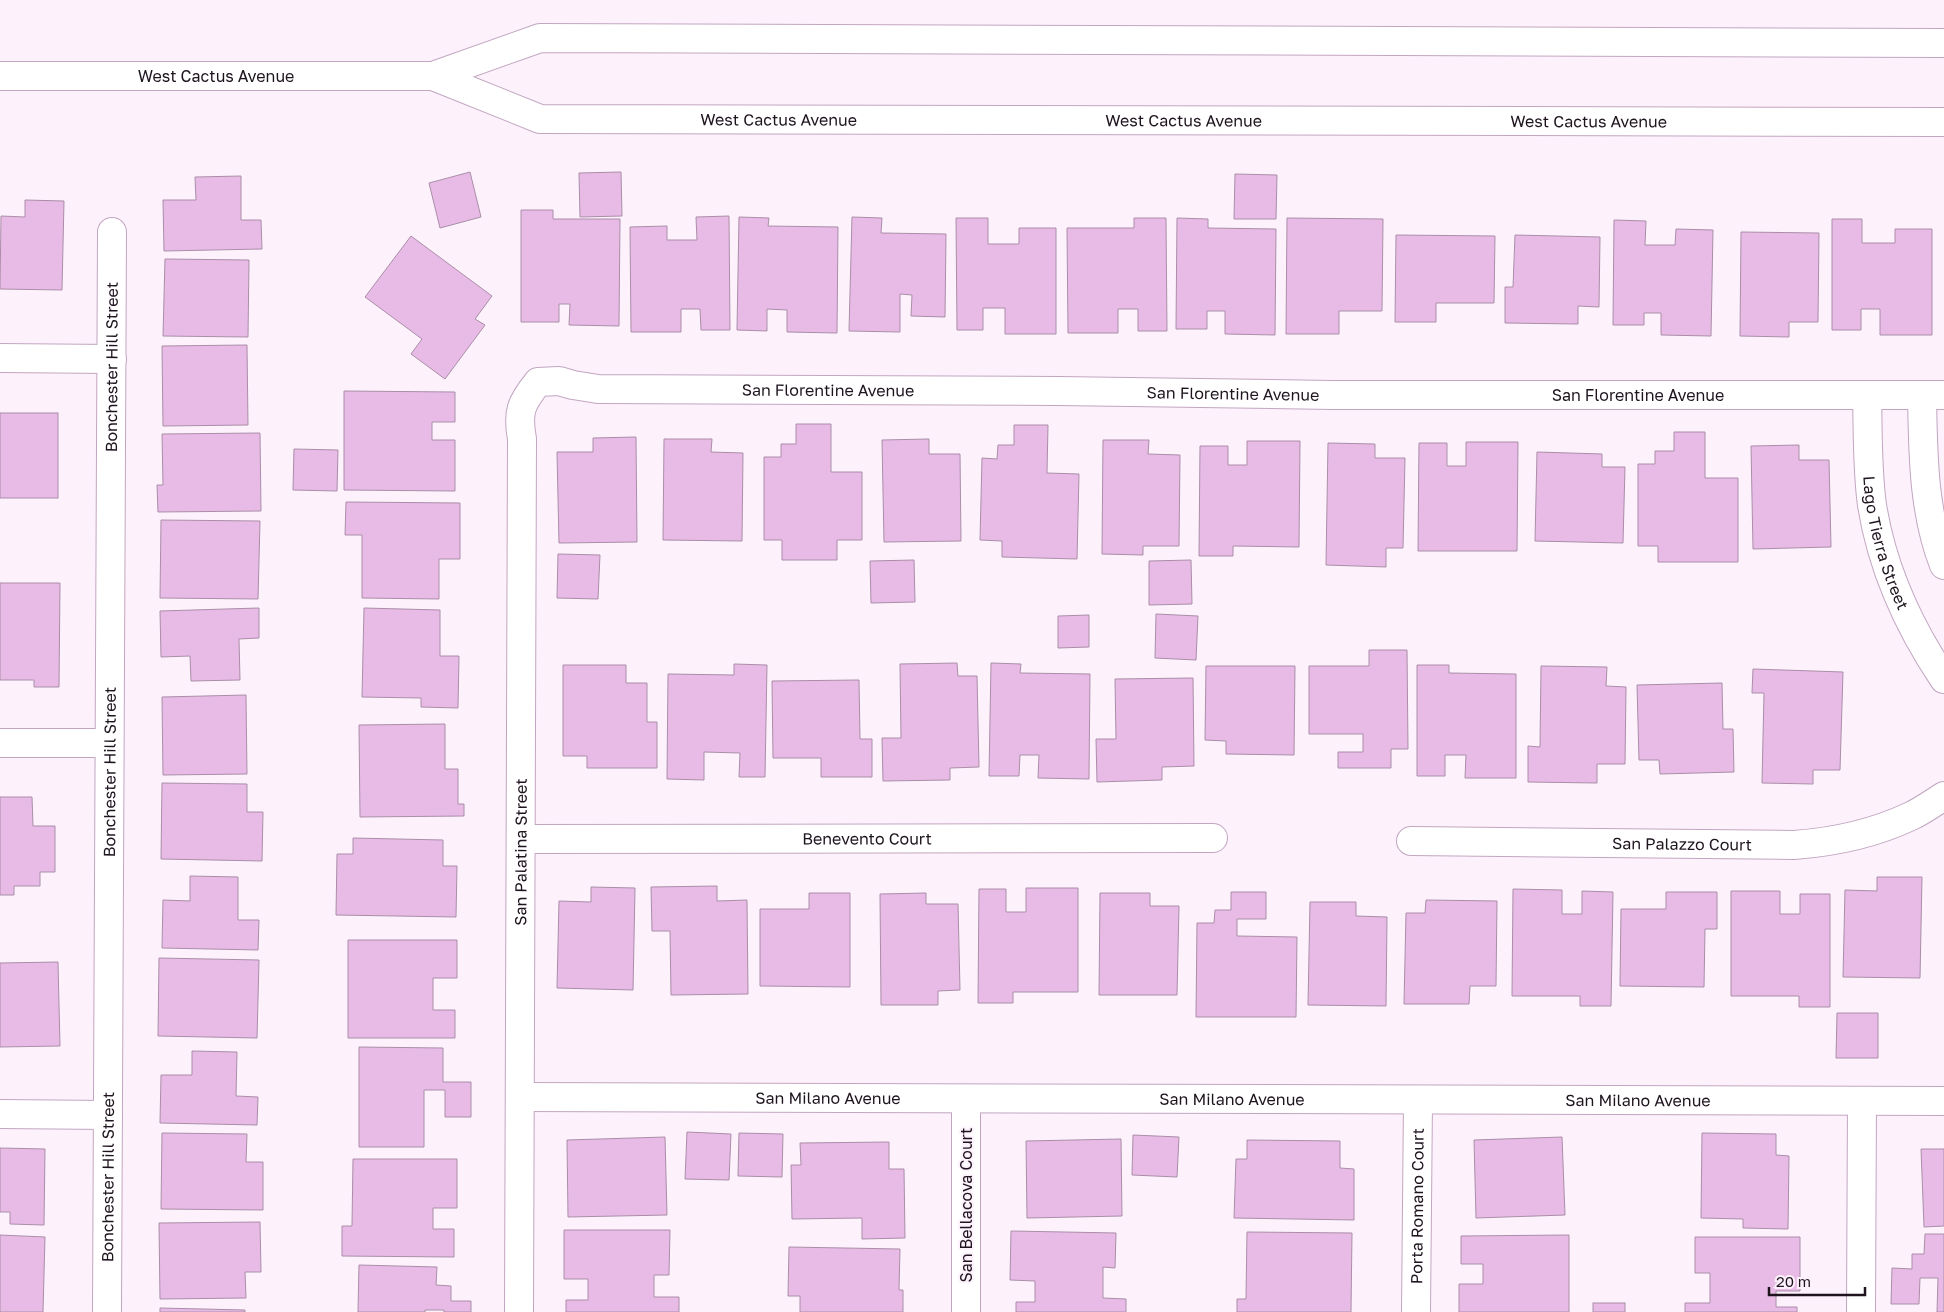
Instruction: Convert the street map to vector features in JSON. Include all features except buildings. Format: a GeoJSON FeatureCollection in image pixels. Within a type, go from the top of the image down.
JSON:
{"type":"FeatureCollection","features":[{"type":"Feature","properties":{"kind":"street","name":"West Cactus Avenue"},"geometry":{"type":"LineString","coordinates":[[0,76],[433,76],[540,38],[1944,43]]}},
{"type":"Feature","properties":{"kind":"street","name":"West Cactus Avenue"},"geometry":{"type":"LineString","coordinates":[[433,76],[540,119],[1944,122]]}},
{"type":"Feature","properties":{"kind":"street","name":"Bonchester Hill Street"},"geometry":{"type":"LineString","coordinates":[[107,1312],[112,232]]}},
{"type":"Feature","properties":{"kind":"street"},"geometry":{"type":"LineString","coordinates":[[0,358],[112,359]]}},
{"type":"Feature","properties":{"kind":"street","name":"San Florentine Avenue"},"geometry":{"type":"LineString","coordinates":[[529,394],[538,382],[559,381],[573,386],[608,389],[1058,391],[1333,395],[1933,395]]}},
{"type":"Feature","properties":{"kind":"street","name":"San Palatina Street"},"geometry":{"type":"LineString","coordinates":[[519,1312],[522,438],[518,420],[529,394]]}},
{"type":"Feature","properties":{"kind":"street","name":"Lago Tierra Street"},"geometry":{"type":"LineString","coordinates":[[1867,395],[1868,458],[1872,506],[1885,563],[1908,619],[1944,679]]}},
{"type":"Feature","properties":{"kind":"street"},"geometry":{"type":"LineString","coordinates":[[1933,395],[1924,476],[1938,550],[1944,565]]}},
{"type":"Feature","properties":{"kind":"street"},"geometry":{"type":"LineString","coordinates":[[0,743],[109,743]]}},
{"type":"Feature","properties":{"kind":"street","name":"San Palazzo Court"},"geometry":{"type":"LineString","coordinates":[[1411,841],[1794,845],[1829,842],[1874,832],[1912,816],[1944,796]]}},
{"type":"Feature","properties":{"kind":"street","name":"Benevento Court"},"geometry":{"type":"LineString","coordinates":[[521,839],[1213,838]]}},
{"type":"Feature","properties":{"kind":"street","name":"San Milano Avenue"},"geometry":{"type":"LineString","coordinates":[[520,1097],[1944,1101]]}},
{"type":"Feature","properties":{"kind":"street","name":"San Bellacova Court"},"geometry":{"type":"LineString","coordinates":[[966,1099],[966,1312]]}},
{"type":"Feature","properties":{"kind":"street","name":"Porta Romano Court"},"geometry":{"type":"LineString","coordinates":[[1416,1312],[1418,1100]]}},
{"type":"Feature","properties":{"kind":"street"},"geometry":{"type":"LineString","coordinates":[[1861,1312],[1862,1101]]}},
{"type":"Feature","properties":{"kind":"street"},"geometry":{"type":"LineString","coordinates":[[0,1114],[108,1115]]}}]}
